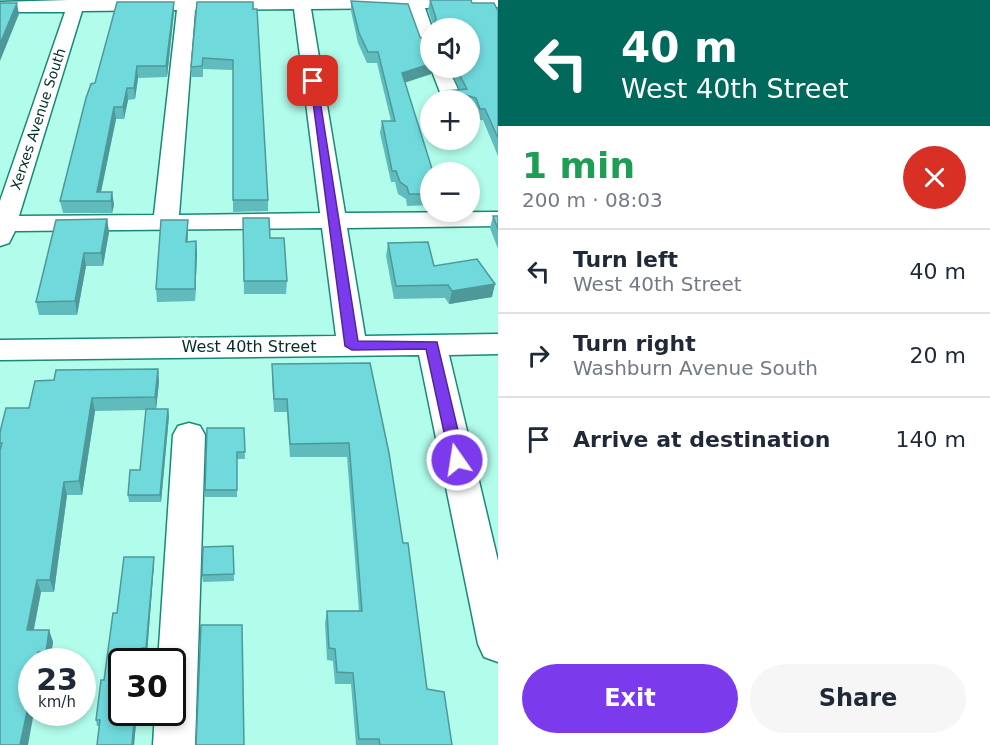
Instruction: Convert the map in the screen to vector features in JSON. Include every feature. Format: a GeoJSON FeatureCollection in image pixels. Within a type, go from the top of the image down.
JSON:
{"type":"FeatureCollection","features":[{"type":"Feature","properties":{"kind":"street"},"geometry":{"type":"LineString","coordinates":[[414,1],[420,18]]}},
{"type":"Feature","properties":{"kind":"street"},"geometry":{"type":"LineString","coordinates":[[166,223],[186,2]]}},
{"type":"Feature","properties":{"kind":"street"},"geometry":{"type":"LineString","coordinates":[[301,2],[352,346]]}},
{"type":"Feature","properties":{"kind":"street"},"geometry":{"type":"LineString","coordinates":[[0,7],[76,3],[498,2]]}},
{"type":"Feature","properties":{"kind":"street","name":"Xerxes Avenue South"},"geometry":{"type":"LineString","coordinates":[[2,231],[76,3]]}},
{"type":"Feature","properties":{"kind":"street"},"geometry":{"type":"LineString","coordinates":[[2,231],[166,223],[498,219]]}},
{"type":"Feature","properties":{"kind":"street","name":"West 40th Street"},"geometry":{"type":"LineString","coordinates":[[0,350],[498,344]]}},
{"type":"Feature","properties":{"kind":"street"},"geometry":{"type":"LineString","coordinates":[[432,345],[498,644]]}},
{"type":"Feature","properties":{"kind":"street"},"geometry":{"type":"LineString","coordinates":[[174,745],[189,435]]}},
{"type":"Feature","properties":{"kind":"building"},"geometry":{"type":"Polygon","coordinates":[[[430,0],[471,0],[472,3],[494,3],[498,11],[498,138],[485,109],[480,109],[480,90],[456,90],[467,89],[461,78],[480,78],[480,18],[436,18],[430,0]]]}},
{"type":"Feature","properties":{"kind":"building"},"geometry":{"type":"Polygon","coordinates":[[[351,1],[408,4],[420,37],[420,67],[402,73],[420,130],[420,150],[426,150],[430,162],[420,162],[420,194],[409,194],[407,187],[400,182],[396,171],[392,171],[382,121],[395,121],[378,52],[368,52],[359,33],[351,1]]]}},
{"type":"Feature","properties":{"kind":"building"},"geometry":{"type":"Polygon","coordinates":[[[117,2],[174,2],[166,66],[137,66],[134,88],[127,88],[123,107],[114,107],[97,192],[112,192],[111,201],[60,201],[86,98],[91,84],[95,83],[117,2]]]}},
{"type":"Feature","properties":{"kind":"building"},"geometry":{"type":"Polygon","coordinates":[[[197,2],[253,2],[253,9],[257,9],[268,200],[233,200],[233,60],[203,58],[202,66],[191,67],[197,2]]]}},
{"type":"Feature","properties":{"kind":"building"},"geometry":{"type":"Polygon","coordinates":[[[0,3],[17,3],[0,44],[0,3]]]}},
{"type":"Feature","properties":{"kind":"building"},"geometry":{"type":"Polygon","coordinates":[[[493,216],[498,216],[498,229],[493,216]]]}},
{"type":"Feature","properties":{"kind":"building"},"geometry":{"type":"Polygon","coordinates":[[[243,218],[269,218],[270,238],[284,238],[287,281],[244,281],[243,218]]]}},
{"type":"Feature","properties":{"kind":"building"},"geometry":{"type":"Polygon","coordinates":[[[107,219],[101,253],[84,253],[75,301],[36,302],[56,220],[107,219]]]}},
{"type":"Feature","properties":{"kind":"building"},"geometry":{"type":"Polygon","coordinates":[[[161,220],[188,220],[186,242],[196,241],[195,289],[156,289],[161,220]]]}},
{"type":"Feature","properties":{"kind":"building"},"geometry":{"type":"Polygon","coordinates":[[[428,242],[434,266],[477,259],[495,284],[452,291],[448,285],[396,286],[388,243],[428,242]]]}},
{"type":"Feature","properties":{"kind":"building"},"geometry":{"type":"Polygon","coordinates":[[[370,363],[389,453],[403,543],[408,543],[427,689],[444,692],[452,745],[380,745],[379,739],[359,739],[353,673],[337,672],[335,649],[329,648],[327,611],[362,611],[349,443],[290,444],[287,399],[274,399],[272,364],[370,363]]]}},
{"type":"Feature","properties":{"kind":"building"},"geometry":{"type":"Polygon","coordinates":[[[158,369],[155,397],[92,398],[79,481],[64,482],[50,580],[37,580],[27,630],[49,630],[47,648],[18,648],[18,726],[24,726],[20,745],[0,745],[0,450],[2,443],[0,443],[0,432],[6,408],[29,408],[35,381],[54,380],[56,370],[158,369]]]}},
{"type":"Feature","properties":{"kind":"building"},"geometry":{"type":"Polygon","coordinates":[[[146,409],[168,409],[160,495],[128,495],[130,470],[140,470],[146,409]]]}},
{"type":"Feature","properties":{"kind":"building"},"geometry":{"type":"Polygon","coordinates":[[[207,428],[244,428],[245,452],[237,452],[237,490],[205,490],[207,428]]]}},
{"type":"Feature","properties":{"kind":"building"},"geometry":{"type":"Polygon","coordinates":[[[233,546],[234,574],[202,575],[203,547],[233,546]]]}},
{"type":"Feature","properties":{"kind":"building"},"geometry":{"type":"Polygon","coordinates":[[[124,557],[154,557],[146,648],[108,648],[113,613],[117,613],[124,557]]]}},
{"type":"Feature","properties":{"kind":"building"},"geometry":{"type":"Polygon","coordinates":[[[201,625],[242,625],[244,745],[196,745],[201,625]]]}},
{"type":"Feature","properties":{"kind":"building"},"geometry":{"type":"Polygon","coordinates":[[[108,650],[108,726],[134,726],[132,745],[97,745],[100,720],[96,720],[101,680],[104,680],[108,650]]]}},
{"type":"Feature","properties":{"kind":"route"},"geometry":{"type":"LineString","coordinates":[[313,81],[352,346],[432,345],[457,460]]}}]}
